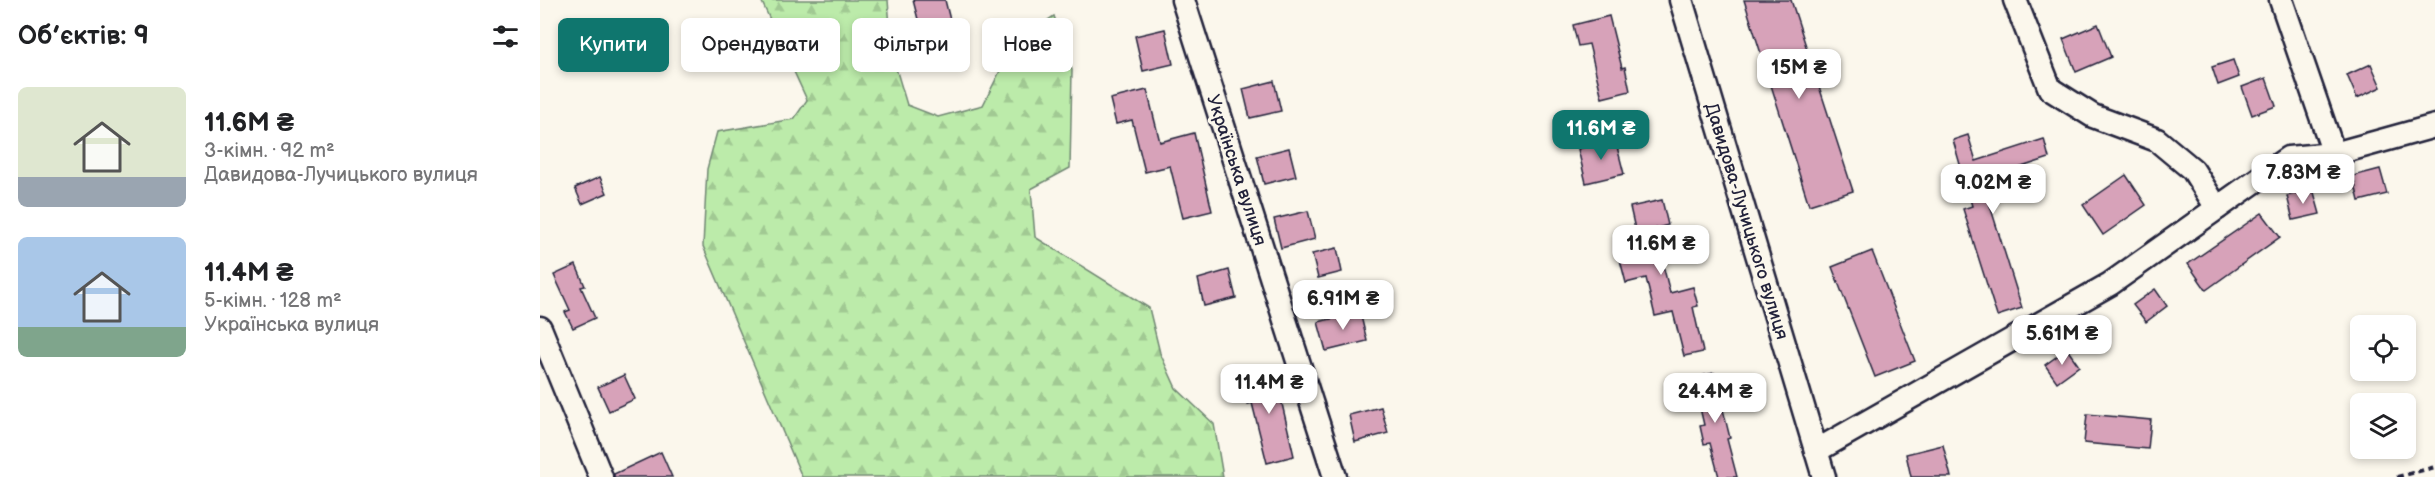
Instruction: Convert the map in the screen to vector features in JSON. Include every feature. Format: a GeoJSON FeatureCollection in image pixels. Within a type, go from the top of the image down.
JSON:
{"type":"FeatureCollection","features":[{"type":"Feature","properties":{"kind":"street","name":"Українська вулиця"},"geometry":{"type":"LineString","coordinates":[[1183,0],[1335,477]]}},
{"type":"Feature","properties":{"kind":"street","name":"Давидова-Лучицького вулиця"},"geometry":{"type":"LineString","coordinates":[[1681,0],[1824,477]]}},
{"type":"Feature","properties":{"kind":"street"},"geometry":{"type":"LineString","coordinates":[[2015,0],[2050,89],[2093,116],[2157,140],[2193,170],[2217,208]]}},
{"type":"Feature","properties":{"kind":"street"},"geometry":{"type":"LineString","coordinates":[[2281,0],[2334,154]]}},
{"type":"Feature","properties":{"kind":"street"},"geometry":{"type":"LineString","coordinates":[[1816,451],[2110,284],[2288,158],[2334,154],[2435,126]]}},
{"type":"Feature","properties":{"kind":"street"},"geometry":{"type":"LineString","coordinates":[[540,328],[600,477]]}},
{"type":"Feature","properties":{"kind":"path"},"geometry":{"type":"LineString","coordinates":[[2397,477],[2435,467]]}},
{"type":"Feature","properties":{"kind":"green space"},"geometry":{"type":"Polygon","coordinates":[[[761,0],[888,0],[889,18],[852,18],[852,72],[897,72],[907,105],[938,117],[983,105],[1000,72],[1072,72],[1070,168],[1031,189],[1035,237],[1149,308],[1160,353],[1176,388],[1214,424],[1223,477],[802,477],[703,246],[707,169],[717,132],[794,119],[807,100],[794,72],[840,72],[840,18],[769,18],[761,0]]]}},
{"type":"Feature","properties":{"kind":"building"},"geometry":{"type":"Polygon","coordinates":[[[913,0],[945,0],[950,18],[918,18],[913,0]]]}},
{"type":"Feature","properties":{"kind":"building"},"geometry":{"type":"Polygon","coordinates":[[[1744,0],[1791,0],[1853,191],[1809,205],[1744,0]]]}},
{"type":"Feature","properties":{"kind":"building"},"geometry":{"type":"Polygon","coordinates":[[[1609,16],[1630,91],[1602,98],[1589,44],[1578,46],[1573,25],[1609,16]]]}},
{"type":"Feature","properties":{"kind":"building"},"geometry":{"type":"Polygon","coordinates":[[[2098,24],[2111,57],[2076,72],[2063,39],[2098,24]]]}},
{"type":"Feature","properties":{"kind":"building"},"geometry":{"type":"Polygon","coordinates":[[[1165,29],[1173,64],[1143,71],[1135,36],[1165,29]]]}},
{"type":"Feature","properties":{"kind":"building"},"geometry":{"type":"Polygon","coordinates":[[[2233,60],[2239,77],[2218,85],[2212,67],[2233,60]]]}},
{"type":"Feature","properties":{"kind":"building"},"geometry":{"type":"Polygon","coordinates":[[[2371,64],[2381,87],[2357,98],[2347,75],[2371,64]]]}},
{"type":"Feature","properties":{"kind":"building"},"geometry":{"type":"Polygon","coordinates":[[[2266,78],[2276,106],[2252,115],[2242,87],[2266,78]]]}},
{"type":"Feature","properties":{"kind":"building"},"geometry":{"type":"Polygon","coordinates":[[[1274,81],[1281,111],[1250,118],[1243,89],[1274,81]]]}},
{"type":"Feature","properties":{"kind":"building"},"geometry":{"type":"Polygon","coordinates":[[[1147,90],[1160,142],[1194,133],[1212,211],[1183,218],[1170,166],[1145,172],[1132,120],[1116,124],[1110,99],[1147,90]]]}},
{"type":"Feature","properties":{"kind":"building"},"geometry":{"type":"Polygon","coordinates":[[[1968,135],[1976,161],[2044,139],[2049,158],[1982,180],[2022,308],[1997,316],[1963,209],[1972,206],[1953,140],[1968,135]]]}},
{"type":"Feature","properties":{"kind":"building"},"geometry":{"type":"Polygon","coordinates":[[[1615,139],[1624,174],[1586,183],[1578,149],[1615,139]]]}},
{"type":"Feature","properties":{"kind":"building"},"geometry":{"type":"Polygon","coordinates":[[[1289,148],[1296,176],[1264,184],[1257,156],[1289,148]]]}},
{"type":"Feature","properties":{"kind":"building"},"geometry":{"type":"Polygon","coordinates":[[[2380,169],[2387,194],[2359,201],[2353,176],[2380,169]]]}},
{"type":"Feature","properties":{"kind":"building"},"geometry":{"type":"Polygon","coordinates":[[[2126,175],[2146,205],[2103,235],[2083,205],[2126,175]]]}},
{"type":"Feature","properties":{"kind":"building"},"geometry":{"type":"Polygon","coordinates":[[[600,177],[607,193],[582,204],[575,188],[600,177]]]}},
{"type":"Feature","properties":{"kind":"building"},"geometry":{"type":"Polygon","coordinates":[[[2313,189],[2320,214],[2293,220],[2287,196],[2313,189]]]}},
{"type":"Feature","properties":{"kind":"building"},"geometry":{"type":"Polygon","coordinates":[[[1662,200],[1668,225],[1654,229],[1670,293],[1693,287],[1698,306],[1693,307],[1703,352],[1684,356],[1673,312],[1655,316],[1646,278],[1626,283],[1619,256],[1640,251],[1630,207],[1662,200]]]}},
{"type":"Feature","properties":{"kind":"building"},"geometry":{"type":"Polygon","coordinates":[[[1308,211],[1315,239],[1281,248],[1274,219],[1308,211]]]}},
{"type":"Feature","properties":{"kind":"building"},"geometry":{"type":"Polygon","coordinates":[[[2262,213],[2280,237],[2206,290],[2188,264],[2262,213]]]}},
{"type":"Feature","properties":{"kind":"building"},"geometry":{"type":"Polygon","coordinates":[[[1337,248],[1342,272],[1318,278],[1312,254],[1337,248]]]}},
{"type":"Feature","properties":{"kind":"building"},"geometry":{"type":"Polygon","coordinates":[[[1872,251],[1915,361],[1875,377],[1832,267],[1872,251]]]}},
{"type":"Feature","properties":{"kind":"building"},"geometry":{"type":"Polygon","coordinates":[[[576,265],[585,286],[581,287],[595,318],[573,328],[565,312],[570,310],[554,275],[576,265]]]}},
{"type":"Feature","properties":{"kind":"building"},"geometry":{"type":"Polygon","coordinates":[[[1229,270],[1236,298],[1204,306],[1198,279],[1229,270]]]}},
{"type":"Feature","properties":{"kind":"building"},"geometry":{"type":"Polygon","coordinates":[[[2155,289],[2167,306],[2146,322],[2133,305],[2155,289]]]}},
{"type":"Feature","properties":{"kind":"building"},"geometry":{"type":"Polygon","coordinates":[[[1360,312],[1367,341],[1326,351],[1318,322],[1360,312]]]}},
{"type":"Feature","properties":{"kind":"building"},"geometry":{"type":"Polygon","coordinates":[[[2067,349],[2079,366],[2057,382],[2045,365],[2067,349]]]}},
{"type":"Feature","properties":{"kind":"building"},"geometry":{"type":"Polygon","coordinates":[[[1274,369],[1294,456],[1267,463],[1252,403],[1248,404],[1241,378],[1274,369]]]}},
{"type":"Feature","properties":{"kind":"building"},"geometry":{"type":"Polygon","coordinates":[[[1714,373],[1737,477],[1719,477],[1710,443],[1704,444],[1700,426],[1704,425],[1693,378],[1714,373]]]}},
{"type":"Feature","properties":{"kind":"building"},"geometry":{"type":"Polygon","coordinates":[[[624,375],[635,399],[609,411],[598,387],[624,375]]]}},
{"type":"Feature","properties":{"kind":"building"},"geometry":{"type":"Polygon","coordinates":[[[1381,407],[1388,433],[1355,442],[1349,415],[1381,407]]]}},
{"type":"Feature","properties":{"kind":"building"},"geometry":{"type":"Polygon","coordinates":[[[2087,414],[2151,420],[2148,449],[2084,443],[2087,414]]]}},
{"type":"Feature","properties":{"kind":"building"},"geometry":{"type":"Polygon","coordinates":[[[1943,445],[1951,477],[1911,477],[1906,454],[1943,445]]]}},
{"type":"Feature","properties":{"kind":"building"},"geometry":{"type":"Polygon","coordinates":[[[661,452],[672,477],[614,477],[614,474],[661,452]]]}}]}
